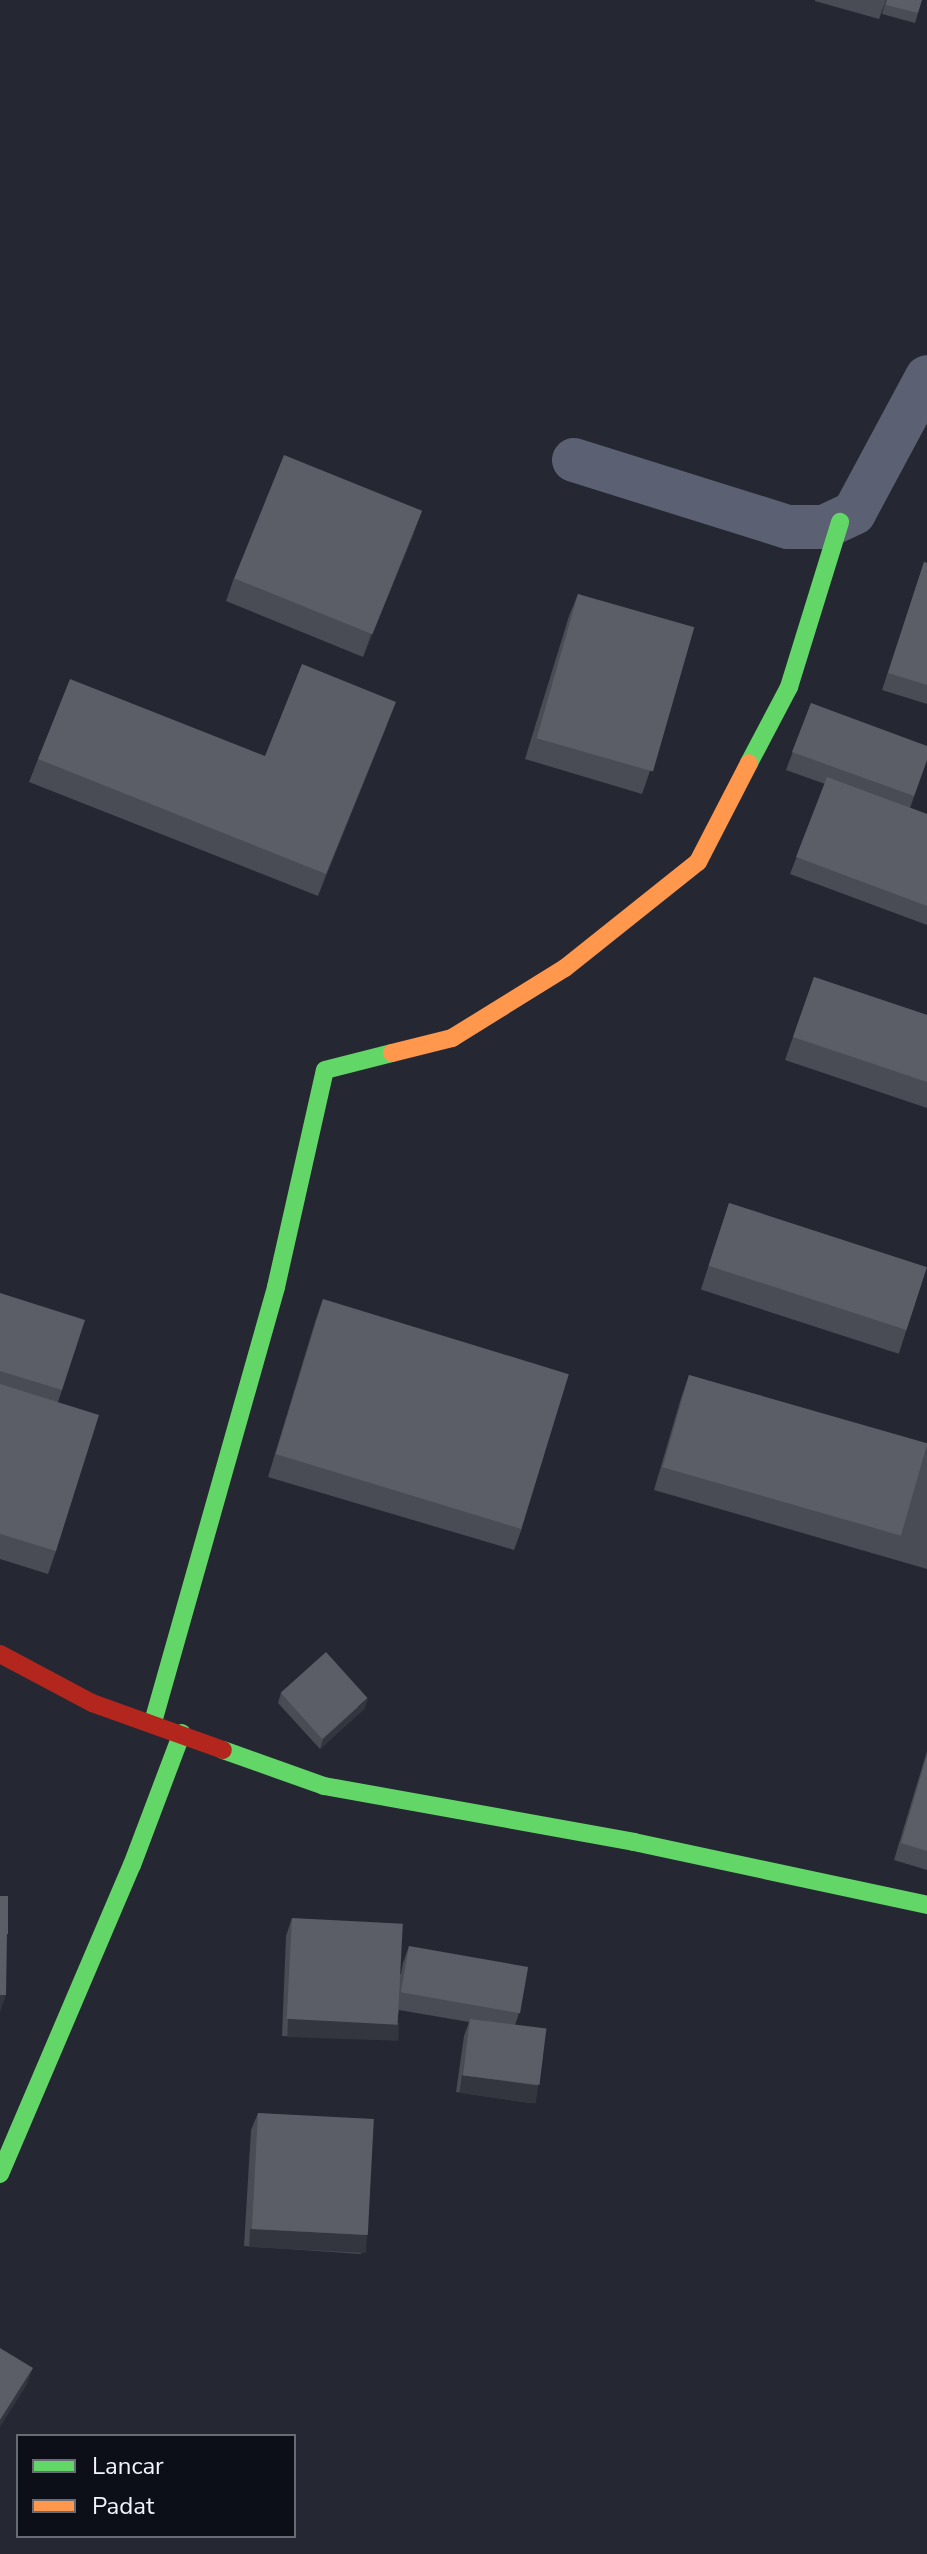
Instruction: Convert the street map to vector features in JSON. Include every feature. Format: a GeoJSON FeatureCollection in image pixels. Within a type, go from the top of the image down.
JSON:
{"type":"FeatureCollection","features":[{"type":"Feature","properties":{"kind":"street"},"geometry":{"type":"LineString","coordinates":[[574,460],[788,527],[824,527],[854,513],[927,377]]}},
{"type":"Feature","properties":{"kind":"street"},"geometry":{"type":"LineString","coordinates":[[153,1722],[276,1287],[325,1070],[452,1038],[565,968],[698,862],[789,687],[840,522]]}},
{"type":"Feature","properties":{"kind":"street"},"geometry":{"type":"LineString","coordinates":[[0,1654],[92,1703],[153,1722],[324,1786],[634,1842],[927,1905]]}},
{"type":"Feature","properties":{"kind":"street"},"geometry":{"type":"LineString","coordinates":[[0,2174],[132,1865],[182,1733]]}},
{"type":"Feature","properties":{"kind":"building"},"geometry":{"type":"Polygon","coordinates":[[[887,0],[922,0],[918,13],[886,5],[887,0]]]}},
{"type":"Feature","properties":{"kind":"building"},"geometry":{"type":"Polygon","coordinates":[[[284,455],[422,511],[372,634],[234,578],[284,455]]]}},
{"type":"Feature","properties":{"kind":"building"},"geometry":{"type":"Polygon","coordinates":[[[924,562],[927,563],[927,685],[888,673],[924,562]]]}},
{"type":"Feature","properties":{"kind":"building"},"geometry":{"type":"Polygon","coordinates":[[[578,594],[694,627],[653,772],[537,738],[578,594]]]}},
{"type":"Feature","properties":{"kind":"building"},"geometry":{"type":"Polygon","coordinates":[[[302,664],[396,702],[326,874],[38,759],[70,679],[265,756],[302,664]]]}},
{"type":"Feature","properties":{"kind":"building"},"geometry":{"type":"Polygon","coordinates":[[[811,703],[927,746],[927,760],[914,796],[792,752],[811,703]]]}},
{"type":"Feature","properties":{"kind":"building"},"geometry":{"type":"Polygon","coordinates":[[[827,777],[927,814],[927,906],[796,857],[827,777]]]}},
{"type":"Feature","properties":{"kind":"building"},"geometry":{"type":"Polygon","coordinates":[[[814,977],[927,1015],[927,1082],[793,1037],[814,977]]]}},
{"type":"Feature","properties":{"kind":"building"},"geometry":{"type":"Polygon","coordinates":[[[729,1203],[927,1267],[906,1330],[709,1266],[729,1203]]]}},
{"type":"Feature","properties":{"kind":"building"},"geometry":{"type":"Polygon","coordinates":[[[0,1293],[85,1320],[62,1390],[0,1371],[0,1293]]]}},
{"type":"Feature","properties":{"kind":"building"},"geometry":{"type":"Polygon","coordinates":[[[323,1299],[569,1374],[521,1529],[276,1454],[323,1299]]]}},
{"type":"Feature","properties":{"kind":"building"},"geometry":{"type":"Polygon","coordinates":[[[689,1375],[927,1443],[901,1536],[663,1467],[689,1375]]]}},
{"type":"Feature","properties":{"kind":"building"},"geometry":{"type":"Polygon","coordinates":[[[0,1384],[99,1415],[56,1551],[0,1534],[0,1384]]]}},
{"type":"Feature","properties":{"kind":"building"},"geometry":{"type":"Polygon","coordinates":[[[326,1652],[367,1698],[322,1739],[281,1693],[326,1652]]]}},
{"type":"Feature","properties":{"kind":"building"},"geometry":{"type":"Polygon","coordinates":[[[927,1755],[927,1851],[901,1843],[927,1755]]]}},
{"type":"Feature","properties":{"kind":"building"},"geometry":{"type":"Polygon","coordinates":[[[0,1896],[8,1896],[8,1934],[0,1932],[0,1896]]]}},
{"type":"Feature","properties":{"kind":"building"},"geometry":{"type":"Polygon","coordinates":[[[292,1918],[403,1924],[398,2025],[287,2019],[292,1918]]]}},
{"type":"Feature","properties":{"kind":"building"},"geometry":{"type":"Polygon","coordinates":[[[0,1932],[7,1932],[6,1995],[0,1995],[0,1932]]]}},
{"type":"Feature","properties":{"kind":"building"},"geometry":{"type":"Polygon","coordinates":[[[409,1946],[528,1967],[520,2013],[401,1992],[409,1946]]]}},
{"type":"Feature","properties":{"kind":"building"},"geometry":{"type":"Polygon","coordinates":[[[470,2019],[546,2028],[539,2085],[463,2076],[470,2019]]]}},
{"type":"Feature","properties":{"kind":"building"},"geometry":{"type":"Polygon","coordinates":[[[258,2113],[374,2119],[368,2235],[252,2229],[258,2113]]]}},
{"type":"Feature","properties":{"kind":"building"},"geometry":{"type":"Polygon","coordinates":[[[0,2348],[33,2368],[0,2420],[0,2348]]]}},
{"type":"Feature","properties":{"kind":"traffic: fast"},"geometry":{"type":"LineString","coordinates":[[749,763],[789,687],[840,522]]}},
{"type":"Feature","properties":{"kind":"traffic: fast"},"geometry":{"type":"LineString","coordinates":[[153,1722],[276,1287],[325,1070],[392,1053]]}},
{"type":"Feature","properties":{"kind":"traffic: fast"},"geometry":{"type":"LineString","coordinates":[[0,2174],[132,1865],[182,1733]]}},
{"type":"Feature","properties":{"kind":"traffic: fast"},"geometry":{"type":"LineString","coordinates":[[223,1750],[324,1786],[634,1842],[927,1905]]}},
{"type":"Feature","properties":{"kind":"traffic: slow"},"geometry":{"type":"LineString","coordinates":[[392,1053],[452,1038],[565,968],[698,862],[749,763]]}},
{"type":"Feature","properties":{"kind":"traffic: jam"},"geometry":{"type":"LineString","coordinates":[[0,1654],[92,1703],[223,1750]]}}]}
